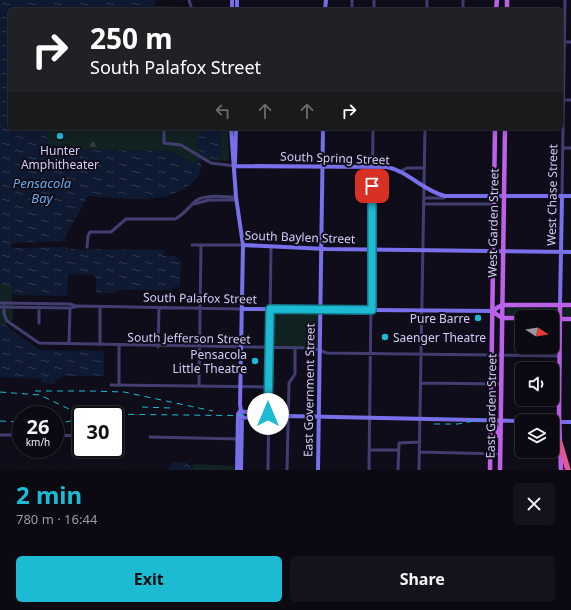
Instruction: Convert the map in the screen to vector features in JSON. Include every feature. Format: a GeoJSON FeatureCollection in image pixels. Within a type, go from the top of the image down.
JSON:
{"type":"FeatureCollection","features":[{"type":"Feature","properties":{"kind":"highway"},"geometry":{"type":"LineString","coordinates":[[560,443],[568,470]]}},
{"type":"Feature","properties":{"kind":"main road","name":"West Garden Street"},"geometry":{"type":"LineString","coordinates":[[492,311],[495,130]]}},
{"type":"Feature","properties":{"kind":"main road","name":"West Garden Street"},"geometry":{"type":"LineString","coordinates":[[502,318],[505,130]]}},
{"type":"Feature","properties":{"kind":"main road"},"geometry":{"type":"LineString","coordinates":[[515,318],[502,318],[492,311],[502,305],[571,305]]}},
{"type":"Feature","properties":{"kind":"main road","name":"West Chase Street"},"geometry":{"type":"LineString","coordinates":[[560,305],[560,470]]}},
{"type":"Feature","properties":{"kind":"main road","name":"East Garden Street"},"geometry":{"type":"LineString","coordinates":[[492,311],[491,404],[501,446],[500,470]]}},
{"type":"Feature","properties":{"kind":"main road","name":"East Garden Street"},"geometry":{"type":"LineString","coordinates":[[490,470],[490,453],[501,384],[502,318]]}},
{"type":"Feature","properties":{"kind":"main road"},"geometry":{"type":"LineString","coordinates":[[560,319],[571,319]]}},
{"type":"Feature","properties":{"kind":"street","name":"West Chase Street"},"geometry":{"type":"LineString","coordinates":[[563,42],[565,0]]}},
{"type":"Feature","properties":{"kind":"street"},"geometry":{"type":"LineString","coordinates":[[563,42],[571,42]]}},
{"type":"Feature","properties":{"kind":"street","name":"South Spring Street"},"geometry":{"type":"LineString","coordinates":[[164,130],[164,143],[181,145],[208,161],[235,166],[387,167],[445,197]]}},
{"type":"Feature","properties":{"kind":"street"},"geometry":{"type":"LineString","coordinates":[[231,130],[232,157],[235,166]]}},
{"type":"Feature","properties":{"kind":"street"},"geometry":{"type":"LineString","coordinates":[[236,130],[236,199],[243,245],[240,418],[237,470]]}},
{"type":"Feature","properties":{"kind":"street","name":"East Government Street"},"geometry":{"type":"LineString","coordinates":[[318,470],[323,130]]}},
{"type":"Feature","properties":{"kind":"street"},"geometry":{"type":"LineString","coordinates":[[369,470],[373,130]]}},
{"type":"Feature","properties":{"kind":"street"},"geometry":{"type":"LineString","coordinates":[[419,470],[425,130]]}},
{"type":"Feature","properties":{"kind":"street","name":"West Chase Street"},"geometry":{"type":"LineString","coordinates":[[560,305],[563,130]]}},
{"type":"Feature","properties":{"kind":"street"},"geometry":{"type":"LineString","coordinates":[[563,148],[571,148]]}},
{"type":"Feature","properties":{"kind":"street"},"geometry":{"type":"LineString","coordinates":[[399,172],[407,168],[424,168]]}},
{"type":"Feature","properties":{"kind":"street","name":"South Spring Street"},"geometry":{"type":"LineString","coordinates":[[424,198],[494,197],[504,195],[571,196]]}},
{"type":"Feature","properties":{"kind":"street"},"geometry":{"type":"LineString","coordinates":[[444,204],[445,197]]}},
{"type":"Feature","properties":{"kind":"street"},"geometry":{"type":"LineString","coordinates":[[474,197],[474,204]]}},
{"type":"Feature","properties":{"kind":"street"},"geometry":{"type":"LineString","coordinates":[[87,247],[90,232],[111,232],[127,218],[175,219],[194,204],[204,199],[236,199]]}},
{"type":"Feature","properties":{"kind":"street"},"geometry":{"type":"LineString","coordinates":[[424,204],[494,204]]}},
{"type":"Feature","properties":{"kind":"street","name":"South Baylen Street"},"geometry":{"type":"LineString","coordinates":[[192,245],[243,245],[372,250],[571,252]]}},
{"type":"Feature","properties":{"kind":"street"},"geometry":{"type":"LineString","coordinates":[[199,386],[201,245]]}},
{"type":"Feature","properties":{"kind":"street"},"geometry":{"type":"LineString","coordinates":[[268,470],[270,247]]}},
{"type":"Feature","properties":{"kind":"street","name":"South Palafox Street"},"geometry":{"type":"LineString","coordinates":[[2,303],[159,308],[492,311]]}},
{"type":"Feature","properties":{"kind":"street","name":"South Jefferson Street"},"geometry":{"type":"LineString","coordinates":[[2,303],[7,321],[34,341],[40,343],[158,347],[313,348],[327,353],[560,356]]}},
{"type":"Feature","properties":{"kind":"street"},"geometry":{"type":"LineString","coordinates":[[39,303],[39,324]]}},
{"type":"Feature","properties":{"kind":"street"},"geometry":{"type":"LineString","coordinates":[[69,344],[70,304]]}},
{"type":"Feature","properties":{"kind":"street","name":"South Palafox Street"},"geometry":{"type":"LineString","coordinates":[[2,307],[70,308],[78,306]]}},
{"type":"Feature","properties":{"kind":"street"},"geometry":{"type":"LineString","coordinates":[[100,307],[100,345]]}},
{"type":"Feature","properties":{"kind":"street"},"geometry":{"type":"LineString","coordinates":[[158,347],[159,308]]}},
{"type":"Feature","properties":{"kind":"street"},"geometry":{"type":"LineString","coordinates":[[119,346],[119,385]]}},
{"type":"Feature","properties":{"kind":"street"},"geometry":{"type":"LineString","coordinates":[[287,470],[289,383],[295,374],[295,348]]}},
{"type":"Feature","properties":{"kind":"street"},"geometry":{"type":"LineString","coordinates":[[421,383],[501,384]]}},
{"type":"Feature","properties":{"kind":"street"},"geometry":{"type":"LineString","coordinates":[[111,385],[268,388]]}},
{"type":"Feature","properties":{"kind":"street"},"geometry":{"type":"LineString","coordinates":[[240,412],[269,416]]}},
{"type":"Feature","properties":{"kind":"street"},"geometry":{"type":"LineString","coordinates":[[240,418],[288,416],[515,421]]}},
{"type":"Feature","properties":{"kind":"street"},"geometry":{"type":"LineString","coordinates":[[559,422],[571,422]]}},
{"type":"Feature","properties":{"kind":"street"},"geometry":{"type":"LineString","coordinates":[[0,435],[12,435]]}},
{"type":"Feature","properties":{"kind":"street"},"geometry":{"type":"LineString","coordinates":[[150,437],[239,439]]}},
{"type":"Feature","properties":{"kind":"street"},"geometry":{"type":"LineString","coordinates":[[239,439],[241,470]]}},
{"type":"Feature","properties":{"kind":"street"},"geometry":{"type":"LineString","coordinates":[[398,470],[397,450],[401,442],[420,442]]}},
{"type":"Feature","properties":{"kind":"street"},"geometry":{"type":"LineString","coordinates":[[370,450],[397,450]]}},
{"type":"Feature","properties":{"kind":"street"},"geometry":{"type":"LineString","coordinates":[[420,452],[500,454]]}},
{"type":"Feature","properties":{"kind":"green space"},"geometry":{"type":"Polygon","coordinates":[[[154,6],[227,8],[154,8],[154,6]]]}},
{"type":"Feature","properties":{"kind":"green space"},"geometry":{"type":"Polygon","coordinates":[[[47,130],[228,130],[229,161],[198,160],[196,163],[191,163],[171,151],[48,149],[47,130]]]}},
{"type":"Feature","properties":{"kind":"green space"},"geometry":{"type":"Polygon","coordinates":[[[91,137],[101,144],[100,147],[82,146],[82,139],[87,142],[91,137]]]}},
{"type":"Feature","properties":{"kind":"green space"},"geometry":{"type":"Polygon","coordinates":[[[0,285],[12,285],[13,321],[9,321],[5,325],[0,325],[0,285]]]}},
{"type":"Feature","properties":{"kind":"green space"},"geometry":{"type":"Polygon","coordinates":[[[506,307],[571,308],[571,316],[559,316],[559,310],[515,310],[515,315],[506,315],[506,307]]]}},
{"type":"Feature","properties":{"kind":"green space"},"geometry":{"type":"Polygon","coordinates":[[[270,309],[321,310],[320,351],[313,348],[269,348],[270,309]]]}},
{"type":"Feature","properties":{"kind":"green space"},"geometry":{"type":"Polygon","coordinates":[[[191,465],[234,466],[234,470],[194,470],[191,465]]]}},
{"type":"Feature","properties":{"kind":"water","name":"Pensacola Bay"},"geometry":{"type":"Polygon","coordinates":[[[0,0],[155,0],[154,8],[8,8],[8,130],[47,130],[48,149],[171,151],[191,163],[196,163],[201,155],[199,153],[200,149],[196,147],[200,130],[221,130],[221,152],[219,160],[204,156],[200,163],[202,167],[196,179],[184,189],[159,198],[130,199],[88,196],[66,235],[65,241],[19,243],[13,244],[11,247],[164,250],[164,256],[175,256],[181,261],[180,287],[173,287],[171,290],[120,290],[114,293],[99,293],[96,291],[96,277],[94,275],[68,274],[67,296],[12,295],[12,285],[0,285],[0,0]]]}},
{"type":"Feature","properties":{"kind":"water"},"geometry":{"type":"Polygon","coordinates":[[[0,325],[5,325],[40,350],[104,351],[104,376],[65,376],[55,380],[55,384],[42,383],[41,379],[0,377],[0,325]]]}},
{"type":"Feature","properties":{"kind":"water"},"geometry":{"type":"Polygon","coordinates":[[[173,462],[187,463],[194,470],[168,470],[170,464],[173,462]]]}},
{"type":"Feature","properties":{"kind":"railway"},"geometry":{"type":"LineString","coordinates":[[35,391],[124,392],[213,411]]}},
{"type":"Feature","properties":{"kind":"railway"},"geometry":{"type":"LineString","coordinates":[[0,392],[40,395],[69,409],[98,414],[269,416]]}},
{"type":"Feature","properties":{"kind":"railway"},"geometry":{"type":"LineString","coordinates":[[142,407],[171,408]]}},
{"type":"Feature","properties":{"kind":"railway"},"geometry":{"type":"LineString","coordinates":[[434,424],[458,424],[480,420]]}},
{"type":"Feature","properties":{"kind":"railway"},"geometry":{"type":"LineString","coordinates":[[0,421],[12,422]]}},
{"type":"Feature","properties":{"kind":"railway"},"geometry":{"type":"LineString","coordinates":[[64,422],[72,421]]}},
{"type":"Feature","properties":{"kind":"place","name":"Hunter Amphitheater"},"geometry":{"type":"Point","coordinates":[60,136]}},
{"type":"Feature","properties":{"kind":"place","name":"Pure Barre"},"geometry":{"type":"Point","coordinates":[478,318]}},
{"type":"Feature","properties":{"kind":"place","name":"Saenger Theatre"},"geometry":{"type":"Point","coordinates":[385,337]}},
{"type":"Feature","properties":{"kind":"place","name":"Pensacola Little Theatre"},"geometry":{"type":"Point","coordinates":[255,361]}},
{"type":"Feature","properties":{"kind":"route"},"geometry":{"type":"LineString","coordinates":[[268,414],[270,309],[372,310],[372,186]]}}]}
